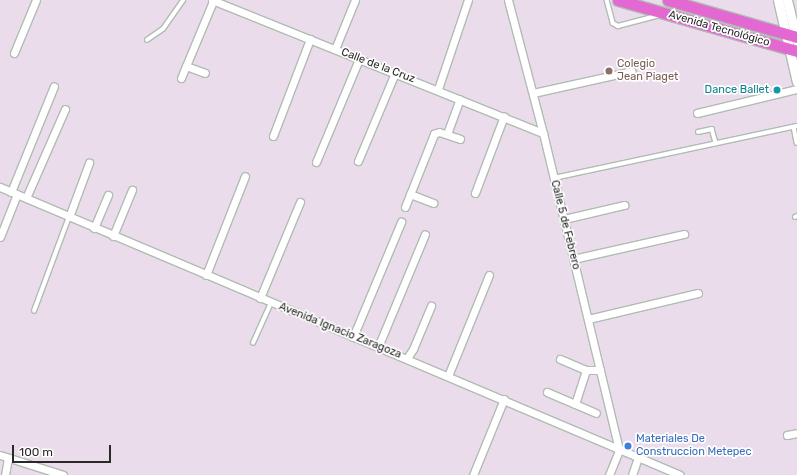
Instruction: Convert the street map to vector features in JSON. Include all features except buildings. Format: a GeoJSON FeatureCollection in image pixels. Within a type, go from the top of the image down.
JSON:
{"type":"FeatureCollection","features":[{"type":"Feature","properties":{"kind":"main road","name":"Avenida Tecnológico"},"geometry":{"type":"LineString","coordinates":[[618,0],[667,13],[794,42]]}},
{"type":"Feature","properties":{"kind":"main road","name":"Avenida Tecnológico"},"geometry":{"type":"LineString","coordinates":[[668,0],[794,42]]}},
{"type":"Feature","properties":{"kind":"main road"},"geometry":{"type":"LineString","coordinates":[[778,0],[794,42]]}},
{"type":"Feature","properties":{"kind":"main road"},"geometry":{"type":"LineString","coordinates":[[787,0],[794,42],[797,82]]}},
{"type":"Feature","properties":{"kind":"street"},"geometry":{"type":"LineString","coordinates":[[14,53],[36,0]]}},
{"type":"Feature","properties":{"kind":"street"},"geometry":{"type":"LineString","coordinates":[[182,78],[213,0]]}},
{"type":"Feature","properties":{"kind":"street","name":"Calle de la Cruz"},"geometry":{"type":"LineString","coordinates":[[213,0],[543,132]]}},
{"type":"Feature","properties":{"kind":"street"},"geometry":{"type":"LineString","coordinates":[[335,49],[355,0]]}},
{"type":"Feature","properties":{"kind":"street"},"geometry":{"type":"LineString","coordinates":[[438,89],[468,0]]}},
{"type":"Feature","properties":{"kind":"street","name":"Calle 5 de Febrero"},"geometry":{"type":"LineString","coordinates":[[508,0],[543,132],[619,450]]}},
{"type":"Feature","properties":{"kind":"street"},"geometry":{"type":"LineString","coordinates":[[273,136],[310,39]]}},
{"type":"Feature","properties":{"kind":"street"},"geometry":{"type":"LineString","coordinates":[[316,162],[359,59]]}},
{"type":"Feature","properties":{"kind":"street"},"geometry":{"type":"LineString","coordinates":[[186,66],[205,73]]}},
{"type":"Feature","properties":{"kind":"street"},"geometry":{"type":"LineString","coordinates":[[533,93],[632,71]]}},
{"type":"Feature","properties":{"kind":"street"},"geometry":{"type":"LineString","coordinates":[[358,162],[395,73]]}},
{"type":"Feature","properties":{"kind":"street"},"geometry":{"type":"LineString","coordinates":[[0,238],[14,193],[54,86]]}},
{"type":"Feature","properties":{"kind":"street"},"geometry":{"type":"LineString","coordinates":[[698,113],[797,89]]}},
{"type":"Feature","properties":{"kind":"street"},"geometry":{"type":"LineString","coordinates":[[447,134],[460,99]]}},
{"type":"Feature","properties":{"kind":"street"},"geometry":{"type":"LineString","coordinates":[[26,198],[65,109]]}},
{"type":"Feature","properties":{"kind":"street"},"geometry":{"type":"LineString","coordinates":[[475,193],[504,116]]}},
{"type":"Feature","properties":{"kind":"street"},"geometry":{"type":"LineString","coordinates":[[405,207],[434,134],[438,131],[460,139]]}},
{"type":"Feature","properties":{"kind":"street"},"geometry":{"type":"LineString","coordinates":[[69,217],[89,162]]}},
{"type":"Feature","properties":{"kind":"street"},"geometry":{"type":"LineString","coordinates":[[206,275],[245,176]]}},
{"type":"Feature","properties":{"kind":"street","name":"Avenida Ignacio Zaragoza"},"geometry":{"type":"LineString","coordinates":[[0,187],[271,303],[504,399],[619,450],[680,475]]}},
{"type":"Feature","properties":{"kind":"street"},"geometry":{"type":"LineString","coordinates":[[113,236],[132,190]]}},
{"type":"Feature","properties":{"kind":"street"},"geometry":{"type":"LineString","coordinates":[[410,194],[433,203]]}},
{"type":"Feature","properties":{"kind":"street"},"geometry":{"type":"LineString","coordinates":[[94,228],[108,195]]}},
{"type":"Feature","properties":{"kind":"street"},"geometry":{"type":"LineString","coordinates":[[260,298],[300,202]]}},
{"type":"Feature","properties":{"kind":"street"},"geometry":{"type":"LineString","coordinates":[[564,219],[624,205]]}},
{"type":"Feature","properties":{"kind":"street"},"geometry":{"type":"LineString","coordinates":[[353,337],[402,222]]}},
{"type":"Feature","properties":{"kind":"street"},"geometry":{"type":"LineString","coordinates":[[378,347],[425,234]]}},
{"type":"Feature","properties":{"kind":"street"},"geometry":{"type":"LineString","coordinates":[[574,259],[684,234]]}},
{"type":"Feature","properties":{"kind":"street"},"geometry":{"type":"LineString","coordinates":[[448,376],[489,274]]}},
{"type":"Feature","properties":{"kind":"street"},"geometry":{"type":"LineString","coordinates":[[588,318],[698,293]]}},
{"type":"Feature","properties":{"kind":"street"},"geometry":{"type":"LineString","coordinates":[[407,358],[416,343],[431,306]]}},
{"type":"Feature","properties":{"kind":"street"},"geometry":{"type":"LineString","coordinates":[[560,359],[586,370],[600,370]]}},
{"type":"Feature","properties":{"kind":"street"},"geometry":{"type":"LineString","coordinates":[[575,404],[586,370]]}},
{"type":"Feature","properties":{"kind":"street"},"geometry":{"type":"LineString","coordinates":[[548,392],[596,413]]}},
{"type":"Feature","properties":{"kind":"street"},"geometry":{"type":"LineString","coordinates":[[473,475],[504,399]]}},
{"type":"Feature","properties":{"kind":"street"},"geometry":{"type":"LineString","coordinates":[[787,435],[797,433]]}},
{"type":"Feature","properties":{"kind":"street"},"geometry":{"type":"LineString","coordinates":[[609,475],[619,450]]}},
{"type":"Feature","properties":{"kind":"street"},"geometry":{"type":"LineString","coordinates":[[0,456],[48,473],[63,475]]}},
{"type":"Feature","properties":{"kind":"street"},"geometry":{"type":"LineString","coordinates":[[4,475],[8,458]]}},
{"type":"Feature","properties":{"kind":"street"},"geometry":{"type":"LineString","coordinates":[[632,475],[638,458]]}},
{"type":"Feature","properties":{"kind":"lane"},"geometry":{"type":"LineString","coordinates":[[147,40],[163,29],[183,0]]}},
{"type":"Feature","properties":{"kind":"lane"},"geometry":{"type":"LineString","coordinates":[[607,0],[613,23],[618,26],[667,13]]}},
{"type":"Feature","properties":{"kind":"lane"},"geometry":{"type":"LineString","coordinates":[[554,178],[795,127],[797,143]]}},
{"type":"Feature","properties":{"kind":"lane"},"geometry":{"type":"LineString","coordinates":[[698,132],[712,129],[716,143]]}},
{"type":"Feature","properties":{"kind":"lane"},"geometry":{"type":"LineString","coordinates":[[34,312],[69,217]]}},
{"type":"Feature","properties":{"kind":"lane"},"geometry":{"type":"LineString","coordinates":[[253,343],[271,303]]}},
{"type":"Feature","properties":{"kind":"place","name":"Colegio Jean Piaget"},"geometry":{"type":"Point","coordinates":[609,71]}},
{"type":"Feature","properties":{"kind":"place","name":"Dance Ballet"},"geometry":{"type":"Point","coordinates":[777,90]}},
{"type":"Feature","properties":{"kind":"place","name":"Materiales De Construccion Metepec"},"geometry":{"type":"Point","coordinates":[628,446]}}]}
